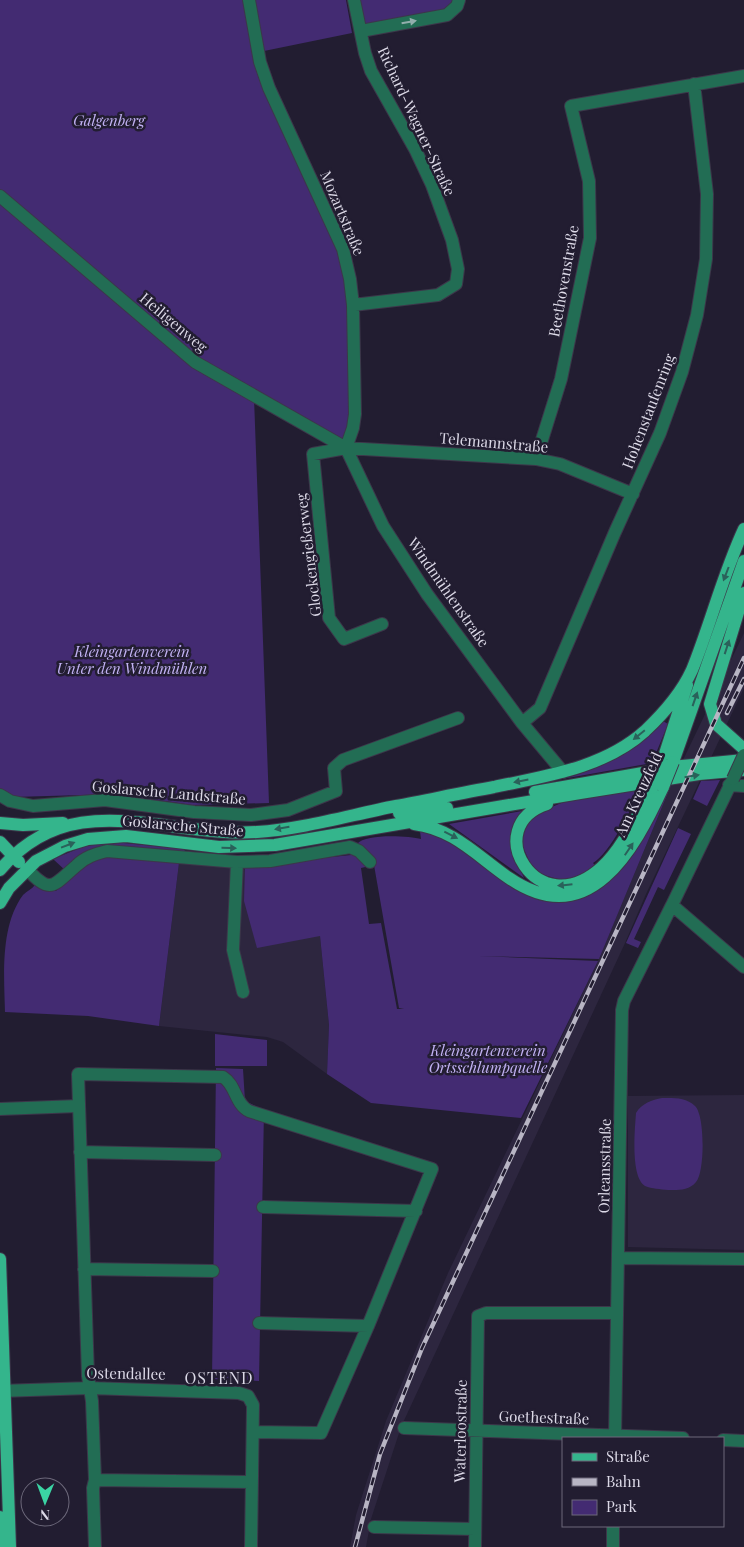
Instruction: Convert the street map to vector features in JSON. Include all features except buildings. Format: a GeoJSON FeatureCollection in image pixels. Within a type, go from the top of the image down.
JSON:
{"type":"FeatureCollection","features":[{"type":"Feature","properties":{"kind":"main road","name":"Am Kreuzfeld"},"geometry":{"type":"LineString","coordinates":[[564,772],[603,758],[646,731],[675,697],[691,670],[708,619],[744,529]]}},
{"type":"Feature","properties":{"kind":"main road","name":"Am Kreuzfeld"},"geometry":{"type":"LineString","coordinates":[[667,762],[744,561]]}},
{"type":"Feature","properties":{"kind":"main road"},"geometry":{"type":"LineString","coordinates":[[744,593],[712,692],[710,706],[716,724],[744,749]]}},
{"type":"Feature","properties":{"kind":"main road"},"geometry":{"type":"LineString","coordinates":[[691,670],[667,762],[651,782],[630,828],[613,854],[586,879],[571,885],[558,886],[546,884],[531,876],[521,862],[516,844],[519,827],[533,810],[580,793],[651,782],[682,766],[744,760]]}},
{"type":"Feature","properties":{"kind":"main road"},"geometry":{"type":"LineString","coordinates":[[364,812],[378,814],[447,808],[744,770]]}},
{"type":"Feature","properties":{"kind":"main road"},"geometry":{"type":"LineString","coordinates":[[0,823],[23,825],[117,820],[239,832],[278,830],[564,772]]}},
{"type":"Feature","properties":{"kind":"main road","name":"Am Kreuzfeld"},"geometry":{"type":"LineString","coordinates":[[404,823],[446,832],[526,888],[547,895],[567,896],[592,886],[618,865],[638,836],[651,782]]}},
{"type":"Feature","properties":{"kind":"main road","name":"Goslarsche Straße"},"geometry":{"type":"LineString","coordinates":[[0,903],[9,888],[26,869],[44,856],[65,846],[101,837],[126,836],[219,847],[254,847],[580,793]]}},
{"type":"Feature","properties":{"kind":"main road"},"geometry":{"type":"LineString","coordinates":[[0,870],[13,856],[38,839],[73,823]]}},
{"type":"Feature","properties":{"kind":"main road"},"geometry":{"type":"LineString","coordinates":[[0,842],[26,869]]}},
{"type":"Feature","properties":{"kind":"main road"},"geometry":{"type":"LineString","coordinates":[[0,1259],[3,1391],[10,1547]]}},
{"type":"Feature","properties":{"kind":"main road"},"geometry":{"type":"LineString","coordinates":[[0,1517],[1,1547]]}},
{"type":"Feature","properties":{"kind":"street","name":"Mozartstraße"},"geometry":{"type":"LineString","coordinates":[[249,0],[260,62],[269,88],[343,249],[350,279],[355,414],[353,428],[346,448]]}},
{"type":"Feature","properties":{"kind":"street","name":"Richard-Wagner-Straße"},"geometry":{"type":"LineString","coordinates":[[352,305],[438,295],[456,284],[458,268],[452,240],[432,185],[415,149],[371,71],[354,0]]}},
{"type":"Feature","properties":{"kind":"street"},"geometry":{"type":"LineString","coordinates":[[361,31],[447,15],[457,6],[459,0]]}},
{"type":"Feature","properties":{"kind":"street"},"geometry":{"type":"LineString","coordinates":[[694,84],[744,76]]}},
{"type":"Feature","properties":{"kind":"street","name":"Beethovenstraße"},"geometry":{"type":"LineString","coordinates":[[536,459],[561,379],[590,238],[589,181],[571,106],[694,84]]}},
{"type":"Feature","properties":{"kind":"street","name":"Hohenstaufenring"},"geometry":{"type":"LineString","coordinates":[[522,723],[540,708],[615,532],[660,433],[682,372],[697,315],[706,259],[707,194],[694,84]]}},
{"type":"Feature","properties":{"kind":"street","name":"Heiligenweg"},"geometry":{"type":"LineString","coordinates":[[0,196],[195,362],[346,448]]}},
{"type":"Feature","properties":{"kind":"street","name":"Telemannstraße"},"geometry":{"type":"LineString","coordinates":[[346,448],[536,459],[560,464],[633,494]]}},
{"type":"Feature","properties":{"kind":"street","name":"Glockengießerweg"},"geometry":{"type":"LineString","coordinates":[[346,448],[313,454],[329,618],[344,638],[382,624]]}},
{"type":"Feature","properties":{"kind":"street","name":"Windmühlenstraße"},"geometry":{"type":"LineString","coordinates":[[346,448],[383,526],[428,594],[522,723],[564,772]]}},
{"type":"Feature","properties":{"kind":"street","name":"Goslarsche Landstraße"},"geometry":{"type":"LineString","coordinates":[[0,795],[10,801],[33,806],[105,800],[227,815],[272,812],[308,804],[317,797],[336,791],[334,768],[338,763],[458,718]]}},
{"type":"Feature","properties":{"kind":"street","name":"Orleansstraße"},"geometry":{"type":"LineString","coordinates":[[615,1437],[622,1010],[624,1001],[744,755]]}},
{"type":"Feature","properties":{"kind":"street"},"geometry":{"type":"LineString","coordinates":[[731,782],[744,786]]}},
{"type":"Feature","properties":{"kind":"street"},"geometry":{"type":"LineString","coordinates":[[307,824],[308,804]]}},
{"type":"Feature","properties":{"kind":"street"},"geometry":{"type":"LineString","coordinates":[[26,869],[42,884],[48,886],[60,883],[76,866],[90,856],[107,851],[237,862],[270,861],[350,847],[359,851],[370,862]]}},
{"type":"Feature","properties":{"kind":"street"},"geometry":{"type":"LineString","coordinates":[[237,862],[233,950],[243,992]]}},
{"type":"Feature","properties":{"kind":"street"},"geometry":{"type":"LineString","coordinates":[[672,905],[744,967]]}},
{"type":"Feature","properties":{"kind":"street"},"geometry":{"type":"LineString","coordinates":[[95,1547],[93,1488],[95,1480],[84,1269],[78,1074],[216,1076],[227,1079],[244,1109],[263,1117],[432,1169],[368,1326],[321,1433],[253,1432]]}},
{"type":"Feature","properties":{"kind":"street"},"geometry":{"type":"LineString","coordinates":[[0,1109],[78,1106]]}},
{"type":"Feature","properties":{"kind":"street"},"geometry":{"type":"LineString","coordinates":[[80,1152],[215,1155]]}},
{"type":"Feature","properties":{"kind":"street"},"geometry":{"type":"LineString","coordinates":[[263,1207],[416,1210]]}},
{"type":"Feature","properties":{"kind":"street"},"geometry":{"type":"LineString","coordinates":[[619,1258],[744,1259]]}},
{"type":"Feature","properties":{"kind":"street"},"geometry":{"type":"LineString","coordinates":[[84,1269],[213,1271]]}},
{"type":"Feature","properties":{"kind":"street","name":"Waterloostraße"},"geometry":{"type":"LineString","coordinates":[[475,1547],[478,1316],[486,1313],[617,1313]]}},
{"type":"Feature","properties":{"kind":"street"},"geometry":{"type":"LineString","coordinates":[[259,1322],[368,1326]]}},
{"type":"Feature","properties":{"kind":"street","name":"Ostendallee"},"geometry":{"type":"LineString","coordinates":[[3,1391],[90,1388],[239,1393],[248,1396],[253,1405],[250,1547]]}},
{"type":"Feature","properties":{"kind":"street","name":"Goethestraße"},"geometry":{"type":"LineString","coordinates":[[404,1428],[615,1437]]}},
{"type":"Feature","properties":{"kind":"street"},"geometry":{"type":"LineString","coordinates":[[724,1440],[744,1441]]}},
{"type":"Feature","properties":{"kind":"street"},"geometry":{"type":"LineString","coordinates":[[95,1480],[251,1482]]}},
{"type":"Feature","properties":{"kind":"street"},"geometry":{"type":"LineString","coordinates":[[374,1527],[475,1529]]}},
{"type":"Feature","properties":{"kind":"street"},"geometry":{"type":"LineString","coordinates":[[613,1547],[614,1527]]}},
{"type":"Feature","properties":{"kind":"shaded area"},"geometry":{"type":"Polygon","coordinates":[[[744,633],[744,688],[646,894],[401,1427],[371,1519],[366,1547],[350,1547],[356,1515],[386,1421],[448,1273],[598,961],[672,783],[744,633]]]}},
{"type":"Feature","properties":{"kind":"shaded area"},"geometry":{"type":"Polygon","coordinates":[[[179,863],[245,866],[320,936],[329,1025],[327,1074],[283,1042],[267,1037],[159,1026],[179,863]]]}},
{"type":"Feature","properties":{"kind":"shaded area"},"geometry":{"type":"Polygon","coordinates":[[[744,1095],[744,1250],[628,1247],[628,1096],[744,1095]]]}},
{"type":"Feature","properties":{"kind":"green space"},"geometry":{"type":"Polygon","coordinates":[[[0,0],[249,0],[260,62],[343,249],[355,414],[346,448],[254,398],[269,803],[192,805],[118,794],[13,797],[0,789],[0,0]]]}},
{"type":"Feature","properties":{"kind":"green space"},"geometry":{"type":"Polygon","coordinates":[[[255,0],[346,0],[352,33],[264,51],[255,0]]]}},
{"type":"Feature","properties":{"kind":"green space"},"geometry":{"type":"Polygon","coordinates":[[[357,0],[455,0],[444,12],[366,25],[361,21],[357,0]]]}},
{"type":"Feature","properties":{"kind":"green space"},"geometry":{"type":"Polygon","coordinates":[[[663,721],[668,724],[652,763],[562,779],[591,770],[617,757],[663,721]]]}},
{"type":"Feature","properties":{"kind":"green space"},"geometry":{"type":"Polygon","coordinates":[[[720,780],[707,806],[693,799],[701,781],[720,780]]]}},
{"type":"Feature","properties":{"kind":"green space","name":"Kleingartenverein Ortsschlumpquelle"},"geometry":{"type":"Polygon","coordinates":[[[672,783],[599,959],[478,956],[598,961],[521,1118],[371,1103],[327,1074],[329,1025],[320,936],[257,948],[244,901],[245,866],[351,855],[356,845],[369,838],[388,836],[421,839],[420,831],[443,837],[565,901],[585,896],[603,887],[618,873],[632,857],[672,783]],[[374,865],[361,868],[369,924],[381,923],[397,1009],[404,1009],[399,1008],[374,865]]]}},
{"type":"Feature","properties":{"kind":"green space"},"geometry":{"type":"Polygon","coordinates":[[[639,790],[626,819],[613,841],[600,858],[593,863],[597,868],[589,874],[566,880],[550,877],[533,870],[520,840],[530,816],[571,799],[639,790]]]}},
{"type":"Feature","properties":{"kind":"green space"},"geometry":{"type":"Polygon","coordinates":[[[522,811],[527,813],[522,817],[520,869],[524,878],[449,824],[522,811]]]}},
{"type":"Feature","properties":{"kind":"green space"},"geometry":{"type":"Polygon","coordinates":[[[678,828],[691,834],[664,890],[658,887],[634,939],[641,942],[638,948],[626,943],[678,828]]]}},
{"type":"Feature","properties":{"kind":"green space"},"geometry":{"type":"Polygon","coordinates":[[[114,842],[185,849],[184,853],[127,846],[112,847],[66,871],[53,859],[85,846],[114,842]]]}},
{"type":"Feature","properties":{"kind":"green space"},"geometry":{"type":"Polygon","coordinates":[[[108,855],[179,863],[159,1026],[88,1016],[5,1012],[4,967],[7,936],[10,921],[23,895],[35,885],[44,891],[56,891],[86,865],[108,855]]]}},
{"type":"Feature","properties":{"kind":"green space"},"geometry":{"type":"Polygon","coordinates":[[[215,1034],[267,1040],[267,1066],[215,1066],[215,1034]]]}},
{"type":"Feature","properties":{"kind":"green space"},"geometry":{"type":"Polygon","coordinates":[[[216,1068],[243,1069],[245,1101],[264,1110],[259,1381],[212,1379],[216,1068]]]}},
{"type":"Feature","properties":{"kind":"green space"},"geometry":{"type":"Polygon","coordinates":[[[662,1098],[688,1101],[695,1106],[701,1120],[703,1144],[699,1176],[693,1185],[679,1190],[656,1189],[645,1186],[640,1181],[635,1163],[636,1113],[644,1104],[662,1098]]]}},
{"type":"Feature","properties":{"kind":"railway"},"geometry":{"type":"LineString","coordinates":[[355,1547],[380,1454],[422,1348],[744,658]]}},
{"type":"Feature","properties":{"kind":"railway"},"geometry":{"type":"LineString","coordinates":[[727,713],[744,679]]}},
{"type":"Feature","properties":{"kind":"district","name":"OSTEND"},"geometry":{"type":"Point","coordinates":[219,1377]}},
{"type":"Feature","properties":{"kind":"park label","name":"Galgenberg"},"geometry":{"type":"Point","coordinates":[109,120]}},
{"type":"Feature","properties":{"kind":"park label","name":"Kleingartenverein Unter den Windmühlen"},"geometry":{"type":"Point","coordinates":[132,660]}}]}
